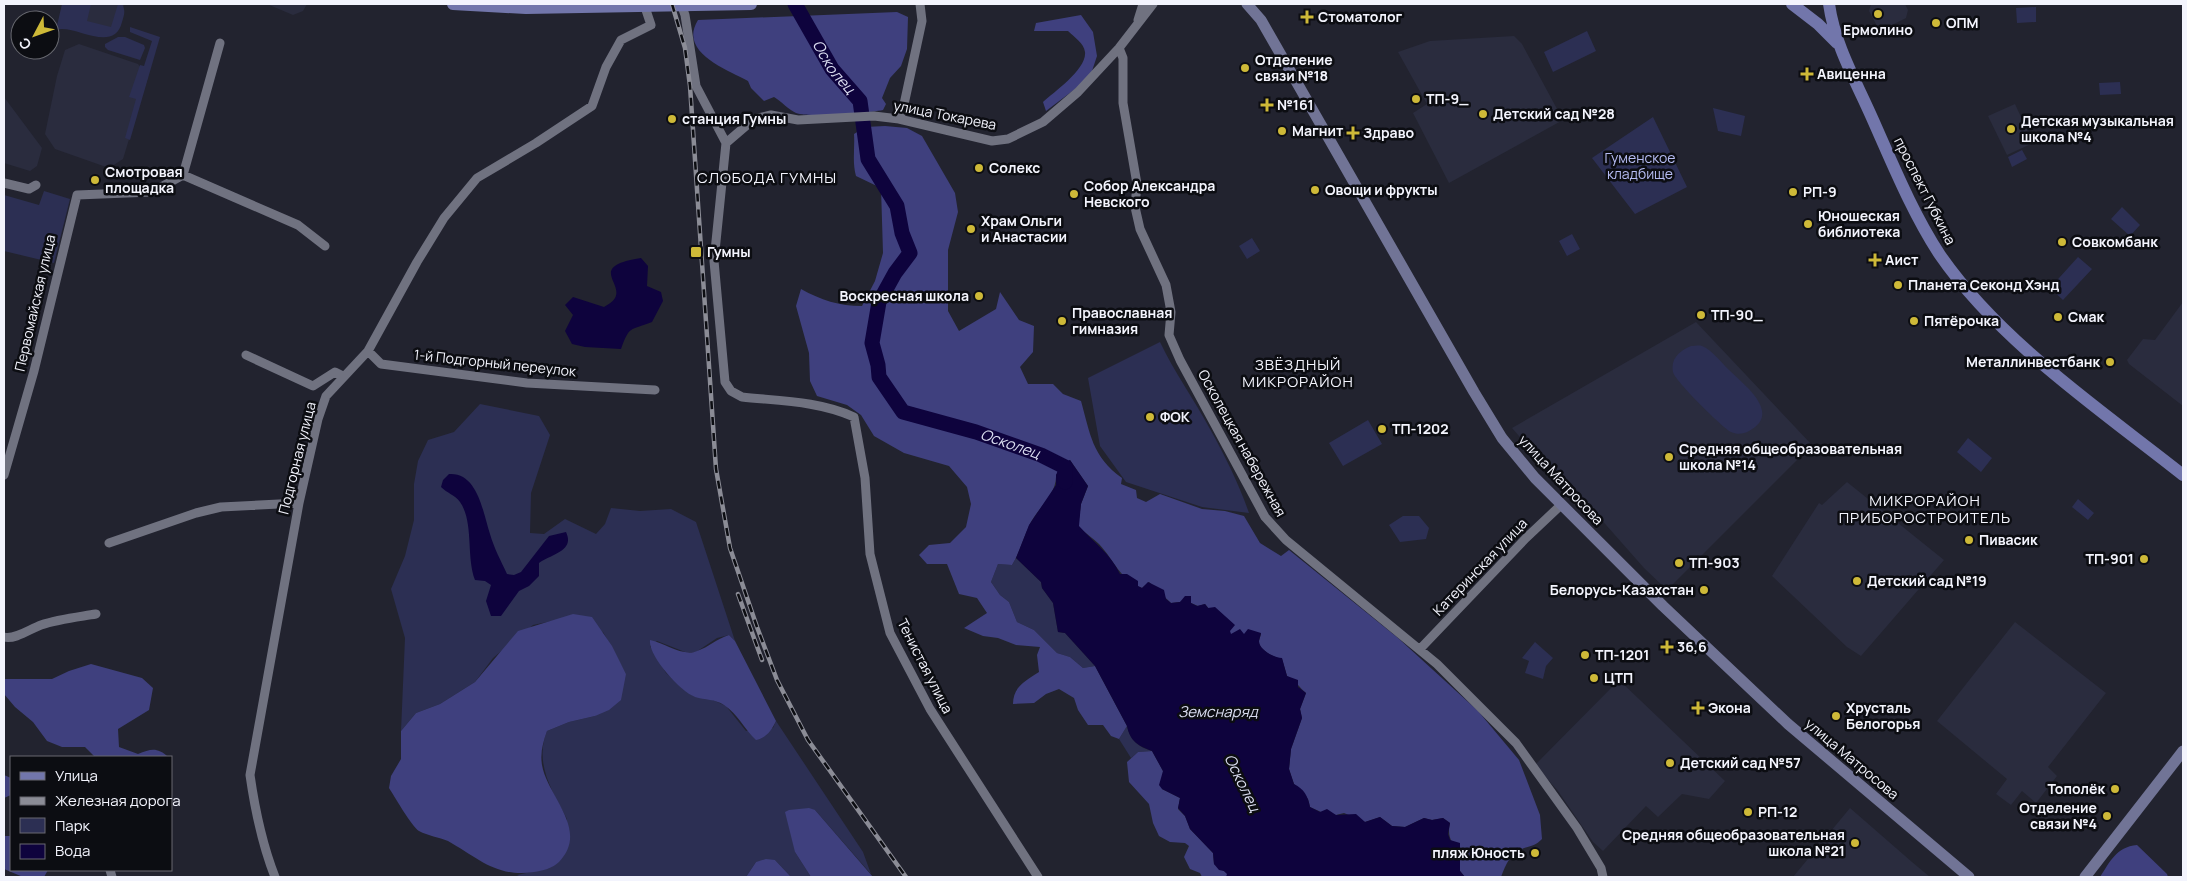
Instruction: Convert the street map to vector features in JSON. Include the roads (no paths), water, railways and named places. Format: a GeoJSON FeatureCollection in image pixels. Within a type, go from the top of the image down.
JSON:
{"type":"FeatureCollection","features":[{"type":"Feature","properties":{"kind":"main road"},"geometry":{"type":"LineString","coordinates":[[453,4],[526,8],[751,4]]}},
{"type":"Feature","properties":{"kind":"main road"},"geometry":{"type":"LineString","coordinates":[[1792,4],[1818,24],[1837,43]]}},
{"type":"Feature","properties":{"kind":"main road","name":"проспект Губкина"},"geometry":{"type":"LineString","coordinates":[[1828,4],[1837,43],[1912,203],[1940,254],[1961,283],[1997,322],[2025,348],[2183,475]]}},
{"type":"Feature","properties":{"kind":"main road","name":"улица Матросова"},"geometry":{"type":"LineString","coordinates":[[1253,7],[1487,413],[1520,462],[1663,606],[1788,724],[1969,877]]}},
{"type":"Feature","properties":{"kind":"main road"},"geometry":{"type":"LineString","coordinates":[[2085,877],[2183,750]]}},
{"type":"Feature","properties":{"kind":"street","name":"Подгорная улица"},"geometry":{"type":"LineString","coordinates":[[275,877],[266,853],[256,814],[250,775],[299,503],[318,419],[326,396],[368,351],[417,262],[444,218],[477,178],[536,143],[592,106],[606,67],[620,40],[651,25],[644,4]]}},
{"type":"Feature","properties":{"kind":"street"},"geometry":{"type":"LineString","coordinates":[[681,4],[685,15],[696,86],[726,143]]}},
{"type":"Feature","properties":{"kind":"street"},"geometry":{"type":"LineString","coordinates":[[898,119],[903,109],[922,21],[920,4]]}},
{"type":"Feature","properties":{"kind":"street"},"geometry":{"type":"LineString","coordinates":[[1135,26],[1143,4]]}},
{"type":"Feature","properties":{"kind":"street"},"geometry":{"type":"LineString","coordinates":[[1135,26],[1153,4]]}},
{"type":"Feature","properties":{"kind":"street","name":"улица Токарева"},"geometry":{"type":"LineString","coordinates":[[726,143],[754,119],[771,115],[798,120],[874,116],[898,119],[992,141],[1008,139],[1043,122],[1078,92],[1119,48],[1135,26]]}},
{"type":"Feature","properties":{"kind":"street"},"geometry":{"type":"LineString","coordinates":[[220,42],[183,175],[298,225],[324,246]]}},
{"type":"Feature","properties":{"kind":"street","name":"Осколецкая набережная"},"geometry":{"type":"LineString","coordinates":[[1119,48],[1123,58],[1123,103],[1137,184],[1135,207],[1143,240],[1166,285],[1171,312],[1169,335],[1180,360],[1265,517],[1280,535],[1437,664],[1516,742],[1577,828],[1601,868],[1602,877]]}},
{"type":"Feature","properties":{"kind":"street","name":"Тенистая улица"},"geometry":{"type":"LineString","coordinates":[[726,143],[714,261],[725,382],[731,391],[742,397],[820,406],[836,410],[854,418],[865,478],[870,554],[890,633],[930,709],[1038,877]]}},
{"type":"Feature","properties":{"kind":"street","name":"Первомайская улица"},"geometry":{"type":"LineString","coordinates":[[4,475],[6,460],[34,371],[77,195],[152,192],[183,175]]}},
{"type":"Feature","properties":{"kind":"street"},"geometry":{"type":"LineString","coordinates":[[4,183],[29,189],[36,185]]}},
{"type":"Feature","properties":{"kind":"street","name":"1-й Подгорный переулок"},"geometry":{"type":"LineString","coordinates":[[368,351],[381,364],[527,383],[655,390]]}},
{"type":"Feature","properties":{"kind":"street"},"geometry":{"type":"LineString","coordinates":[[246,355],[313,386],[335,372],[343,376]]}},
{"type":"Feature","properties":{"kind":"street"},"geometry":{"type":"LineString","coordinates":[[109,543],[196,513],[221,507],[299,503]]}},
{"type":"Feature","properties":{"kind":"street","name":"Катеринская улица"},"geometry":{"type":"LineString","coordinates":[[1420,649],[1526,538],[1561,505]]}},
{"type":"Feature","properties":{"kind":"street"},"geometry":{"type":"LineString","coordinates":[[6,637],[42,624],[96,614]]}},
{"type":"Feature","properties":{"kind":"water"},"geometry":{"type":"Polygon","coordinates":[[[641,258],[648,266],[647,286],[661,292],[663,301],[652,322],[631,330],[626,336],[621,349],[585,347],[572,344],[565,331],[573,315],[565,305],[573,297],[604,307],[614,300],[616,293],[611,273],[613,267],[623,262],[641,258]]]}},
{"type":"Feature","properties":{"kind":"water","name":"Земснаряд"},"geometry":{"type":"Polygon","coordinates":[[[1070,460],[1088,486],[1081,504],[1079,526],[1107,554],[1120,574],[1127,574],[1138,581],[1138,586],[1142,588],[1148,582],[1164,590],[1166,599],[1171,603],[1180,602],[1185,596],[1191,596],[1191,603],[1197,606],[1205,604],[1208,608],[1215,607],[1235,625],[1230,631],[1231,634],[1240,629],[1244,634],[1248,629],[1261,633],[1259,641],[1264,650],[1275,657],[1282,658],[1287,676],[1298,680],[1298,687],[1306,693],[1300,709],[1302,718],[1291,749],[1289,769],[1294,784],[1305,793],[1310,807],[1320,812],[1327,809],[1336,815],[1356,814],[1365,822],[1380,817],[1392,826],[1405,827],[1424,818],[1432,820],[1443,818],[1450,823],[1448,834],[1450,840],[1460,843],[1460,871],[1465,877],[1226,877],[1227,874],[1224,871],[1219,870],[1214,864],[1213,853],[1190,829],[1185,816],[1178,808],[1180,798],[1162,789],[1159,785],[1163,771],[1152,751],[1139,745],[1130,736],[1127,726],[1095,666],[1065,633],[1058,632],[1053,603],[1042,588],[1041,582],[1016,558],[1029,525],[1056,485],[1056,475],[1061,464],[1070,460]]]}},
{"type":"Feature","properties":{"kind":"water"},"geometry":{"type":"Polygon","coordinates":[[[449,474],[459,475],[467,480],[478,495],[494,544],[507,574],[514,575],[521,572],[549,536],[566,532],[568,538],[565,548],[539,563],[539,576],[529,586],[519,591],[501,616],[491,616],[486,601],[491,585],[485,581],[475,580],[472,571],[469,529],[464,510],[458,500],[441,487],[443,480],[449,474]]]}},
{"type":"Feature","properties":{"kind":"waterway","name":"Осколец"},"geometry":{"type":"LineString","coordinates":[[795,4],[832,69],[860,101],[868,159],[897,206],[902,233],[910,253],[895,273],[879,302],[872,343],[879,377],[903,412],[976,432],[1041,455],[1065,467],[1065,482]]}},
{"type":"Feature","properties":{"kind":"railway"},"geometry":{"type":"LineString","coordinates":[[672,4],[685,48],[690,86],[716,469],[730,548],[777,680],[808,740],[906,877]]}},
{"type":"Feature","properties":{"kind":"railway"},"geometry":{"type":"LineString","coordinates":[[738,594],[762,660]]}},
{"type":"Feature","properties":{"kind":"place","name":"Ермолино"},"geometry":{"type":"Point","coordinates":[1878,14]}},
{"type":"Feature","properties":{"kind":"place","name":"Стоматолог"},"geometry":{"type":"Point","coordinates":[1307,17]}},
{"type":"Feature","properties":{"kind":"place","name":"ОПМ"},"geometry":{"type":"Point","coordinates":[1936,23]}},
{"type":"Feature","properties":{"kind":"place","name":"Отделение связи №18"},"geometry":{"type":"Point","coordinates":[1245,68]}},
{"type":"Feature","properties":{"kind":"place","name":"Авиценна"},"geometry":{"type":"Point","coordinates":[1807,74]}},
{"type":"Feature","properties":{"kind":"place","name":"ТП-9_"},"geometry":{"type":"Point","coordinates":[1416,99]}},
{"type":"Feature","properties":{"kind":"place","name":"№161"},"geometry":{"type":"Point","coordinates":[1267,105]}},
{"type":"Feature","properties":{"kind":"place","name":"Детский сад №28"},"geometry":{"type":"Point","coordinates":[1483,114]}},
{"type":"Feature","properties":{"kind":"place","name":"станция Гумны"},"geometry":{"type":"Point","coordinates":[672,119]}},
{"type":"Feature","properties":{"kind":"place","name":"Детская музыкальная школа №4"},"geometry":{"type":"Point","coordinates":[2011,129]}},
{"type":"Feature","properties":{"kind":"place","name":"Магнит"},"geometry":{"type":"Point","coordinates":[1282,131]}},
{"type":"Feature","properties":{"kind":"place","name":"Здраво"},"geometry":{"type":"Point","coordinates":[1353,133]}},
{"type":"Feature","properties":{"kind":"place","name":"Солекс"},"geometry":{"type":"Point","coordinates":[979,168]}},
{"type":"Feature","properties":{"kind":"place","name":"Смотровая площадка"},"geometry":{"type":"Point","coordinates":[95,180]}},
{"type":"Feature","properties":{"kind":"place","name":"Овощи и фрукты"},"geometry":{"type":"Point","coordinates":[1315,190]}},
{"type":"Feature","properties":{"kind":"place","name":"РП-9"},"geometry":{"type":"Point","coordinates":[1793,192]}},
{"type":"Feature","properties":{"kind":"place","name":"Собор Александра Невского"},"geometry":{"type":"Point","coordinates":[1074,194]}},
{"type":"Feature","properties":{"kind":"place","name":"Юношеская библиотека"},"geometry":{"type":"Point","coordinates":[1808,224]}},
{"type":"Feature","properties":{"kind":"place","name":"Храм Ольги и Анастасии"},"geometry":{"type":"Point","coordinates":[971,229]}},
{"type":"Feature","properties":{"kind":"place","name":"Совкомбанк"},"geometry":{"type":"Point","coordinates":[2062,242]}},
{"type":"Feature","properties":{"kind":"place","name":"Гумны"},"geometry":{"type":"Point","coordinates":[696,252]}},
{"type":"Feature","properties":{"kind":"place","name":"Аист"},"geometry":{"type":"Point","coordinates":[1875,260]}},
{"type":"Feature","properties":{"kind":"place","name":"Планета Секонд Хэнд"},"geometry":{"type":"Point","coordinates":[1898,285]}},
{"type":"Feature","properties":{"kind":"place","name":"Воскресная школа"},"geometry":{"type":"Point","coordinates":[979,296]}},
{"type":"Feature","properties":{"kind":"place","name":"ТП-90_"},"geometry":{"type":"Point","coordinates":[1701,315]}},
{"type":"Feature","properties":{"kind":"place","name":"Смак"},"geometry":{"type":"Point","coordinates":[2058,317]}},
{"type":"Feature","properties":{"kind":"place","name":"Православная гимназия"},"geometry":{"type":"Point","coordinates":[1062,321]}},
{"type":"Feature","properties":{"kind":"place","name":"Пятёрочка"},"geometry":{"type":"Point","coordinates":[1914,321]}},
{"type":"Feature","properties":{"kind":"place","name":"Металлинвестбанк"},"geometry":{"type":"Point","coordinates":[2110,362]}},
{"type":"Feature","properties":{"kind":"place","name":"ФОК"},"geometry":{"type":"Point","coordinates":[1150,417]}},
{"type":"Feature","properties":{"kind":"place","name":"ТП-1202"},"geometry":{"type":"Point","coordinates":[1382,429]}},
{"type":"Feature","properties":{"kind":"place","name":"Средняя общеобразовательная школа №14"},"geometry":{"type":"Point","coordinates":[1669,457]}},
{"type":"Feature","properties":{"kind":"place","name":"Пивасик"},"geometry":{"type":"Point","coordinates":[1969,540]}},
{"type":"Feature","properties":{"kind":"place","name":"ТП-901"},"geometry":{"type":"Point","coordinates":[2144,559]}},
{"type":"Feature","properties":{"kind":"place","name":"ТП-903"},"geometry":{"type":"Point","coordinates":[1679,563]}},
{"type":"Feature","properties":{"kind":"place","name":"Детский сад №19"},"geometry":{"type":"Point","coordinates":[1857,581]}},
{"type":"Feature","properties":{"kind":"place","name":"Белорусь-Казахстан"},"geometry":{"type":"Point","coordinates":[1704,590]}},
{"type":"Feature","properties":{"kind":"place","name":"36,6"},"geometry":{"type":"Point","coordinates":[1667,647]}},
{"type":"Feature","properties":{"kind":"place","name":"ТП-1201"},"geometry":{"type":"Point","coordinates":[1585,655]}},
{"type":"Feature","properties":{"kind":"place","name":"ЦТП"},"geometry":{"type":"Point","coordinates":[1594,678]}},
{"type":"Feature","properties":{"kind":"place","name":"Экона"},"geometry":{"type":"Point","coordinates":[1698,708]}},
{"type":"Feature","properties":{"kind":"place","name":"Хрусталь Белогорья"},"geometry":{"type":"Point","coordinates":[1836,716]}},
{"type":"Feature","properties":{"kind":"place","name":"Детский сад №57"},"geometry":{"type":"Point","coordinates":[1670,763]}},
{"type":"Feature","properties":{"kind":"place","name":"Тополёк"},"geometry":{"type":"Point","coordinates":[2115,789]}},
{"type":"Feature","properties":{"kind":"place","name":"РП-12"},"geometry":{"type":"Point","coordinates":[1748,812]}},
{"type":"Feature","properties":{"kind":"place","name":"Отделение связи №4"},"geometry":{"type":"Point","coordinates":[2107,816]}},
{"type":"Feature","properties":{"kind":"place","name":"Средняя общеобразовательная школа №21"},"geometry":{"type":"Point","coordinates":[1855,843]}},
{"type":"Feature","properties":{"kind":"place","name":"пляж Юность"},"geometry":{"type":"Point","coordinates":[1535,853]}},
{"type":"Feature","properties":{"kind":"district","name":"СЛОБОДА ГУМНЫ"},"geometry":{"type":"Point","coordinates":[767,178]}},
{"type":"Feature","properties":{"kind":"district","name":"ЗВЁЗДНЫЙ МИКРОРАЙОН"},"geometry":{"type":"Point","coordinates":[1298,374]}},
{"type":"Feature","properties":{"kind":"district","name":"МИКРОРАЙОН ПРИБОРОСТРОИТЕЛЬ"},"geometry":{"type":"Point","coordinates":[1925,510]}},
{"type":"Feature","properties":{"kind":"park label","name":"Гуменское кладбище"},"geometry":{"type":"Point","coordinates":[1640,166]}}]}
